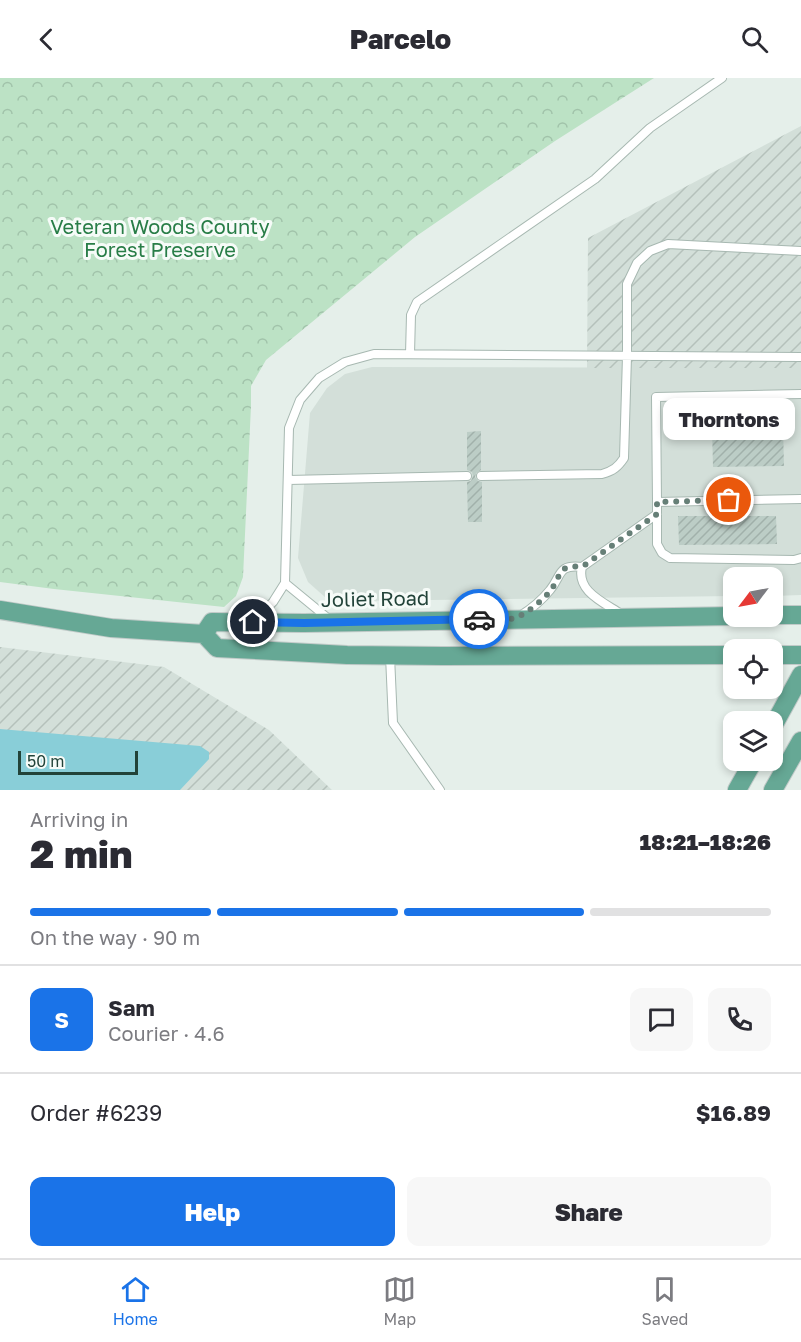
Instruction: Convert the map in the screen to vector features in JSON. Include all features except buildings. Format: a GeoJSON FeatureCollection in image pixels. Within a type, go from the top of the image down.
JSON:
{"type":"FeatureCollection","features":[{"type":"Feature","properties":{"kind":"main road"},"geometry":{"type":"LineString","coordinates":[[0,610],[111,628],[204,634],[217,648],[390,656],[723,655]]}},
{"type":"Feature","properties":{"kind":"main road"},"geometry":{"type":"LineString","coordinates":[[783,615],[801,615]]}},
{"type":"Feature","properties":{"kind":"main road","name":"Joliet Road"},"geometry":{"type":"LineString","coordinates":[[204,634],[212,622],[723,616]]}},
{"type":"Feature","properties":{"kind":"main road"},"geometry":{"type":"LineString","coordinates":[[783,655],[801,655]]}},
{"type":"Feature","properties":{"kind":"main road"},"geometry":{"type":"LineString","coordinates":[[781,711],[801,675]]}},
{"type":"Feature","properties":{"kind":"main road"},"geometry":{"type":"LineString","coordinates":[[773,790],[796,763],[801,741]]}},
{"type":"Feature","properties":{"kind":"main road"},"geometry":{"type":"LineString","coordinates":[[737,790],[748,771]]}},
{"type":"Feature","properties":{"kind":"lane"},"geometry":{"type":"LineString","coordinates":[[410,354],[411,315],[417,302],[595,179],[650,128],[722,78]]}},
{"type":"Feature","properties":{"kind":"lane"},"geometry":{"type":"LineString","coordinates":[[481,476],[602,474],[618,467],[624,458],[627,284],[637,263],[650,251],[668,244],[801,251]]}},
{"type":"Feature","properties":{"kind":"lane"},"geometry":{"type":"LineString","coordinates":[[253,622],[273,602],[285,583],[289,428],[300,400],[319,378],[345,362],[374,354],[801,357]]}},
{"type":"Feature","properties":{"kind":"lane"},"geometry":{"type":"LineString","coordinates":[[801,394],[656,397],[657,544],[662,553],[670,558],[794,560],[801,558]]}},
{"type":"Feature","properties":{"kind":"lane"},"geometry":{"type":"LineString","coordinates":[[288,480],[467,476]]}},
{"type":"Feature","properties":{"kind":"lane"},"geometry":{"type":"LineString","coordinates":[[657,502],[801,499]]}},
{"type":"Feature","properties":{"kind":"lane"},"geometry":{"type":"LineString","coordinates":[[516,618],[530,609],[551,589],[563,570],[570,566],[582,567],[657,514]]}},
{"type":"Feature","properties":{"kind":"lane"},"geometry":{"type":"LineString","coordinates":[[582,567],[580,575],[588,591],[624,616]]}},
{"type":"Feature","properties":{"kind":"lane"},"geometry":{"type":"LineString","coordinates":[[285,583],[334,622]]}},
{"type":"Feature","properties":{"kind":"lane"},"geometry":{"type":"LineString","coordinates":[[390,656],[393,723],[440,790]]}},
{"type":"Feature","properties":{"kind":"shaded area"},"geometry":{"type":"Polygon","coordinates":[[[801,126],[801,368],[587,368],[588,238],[801,126]]]}},
{"type":"Feature","properties":{"kind":"shaded area"},"geometry":{"type":"Polygon","coordinates":[[[372,367],[801,368],[801,595],[783,596],[783,567],[723,567],[723,596],[353,601],[326,598],[308,582],[298,558],[310,413],[327,388],[345,374],[372,367]]]}},
{"type":"Feature","properties":{"kind":"shaded area"},"geometry":{"type":"Polygon","coordinates":[[[0,647],[164,667],[269,730],[332,790],[0,790],[0,647]]]}},
{"type":"Feature","properties":{"kind":"green space","name":"Veteran Woods County Forest Preserve"},"geometry":{"type":"Polygon","coordinates":[[[0,78],[654,78],[555,141],[415,237],[266,360],[251,386],[243,577],[236,596],[224,607],[0,582],[0,78]]]}},
{"type":"Feature","properties":{"kind":"water"},"geometry":{"type":"Polygon","coordinates":[[[0,729],[200,746],[209,752],[209,759],[180,790],[0,790],[0,729]]]}},
{"type":"Feature","properties":{"kind":"way so far"},"geometry":{"type":"LineString","coordinates":[[479,619],[516,618],[530,609],[551,589],[563,570],[570,566],[582,567],[657,514],[657,502],[729,500]]}},
{"type":"Feature","properties":{"kind":"place","name":"Thorntons"},"geometry":{"type":"Point","coordinates":[729,500]}},
{"type":"Feature","properties":{"kind":"route"},"geometry":{"type":"LineString","coordinates":[[253,622],[479,619]]}}]}
